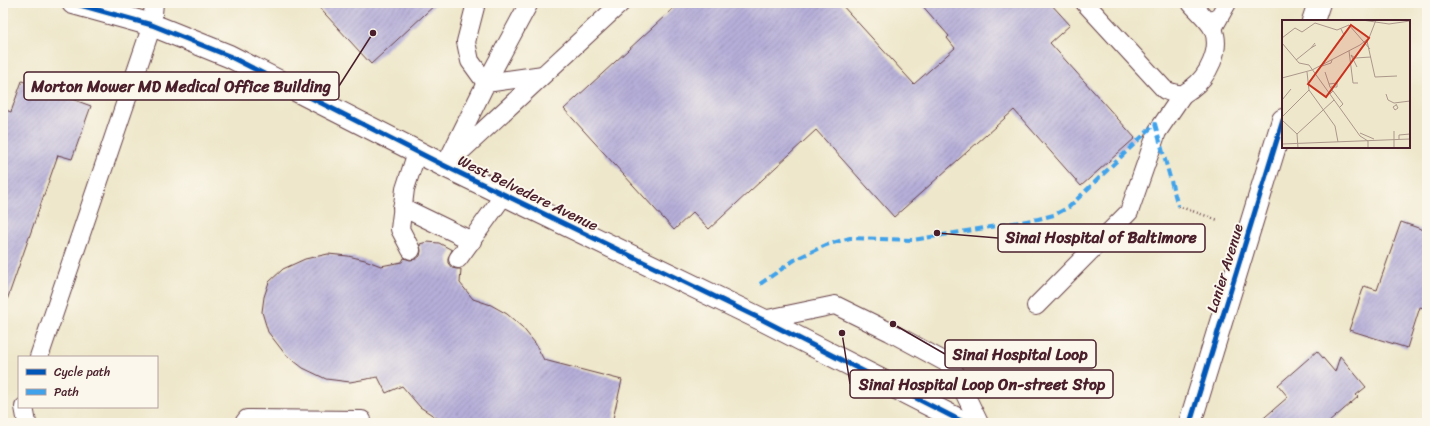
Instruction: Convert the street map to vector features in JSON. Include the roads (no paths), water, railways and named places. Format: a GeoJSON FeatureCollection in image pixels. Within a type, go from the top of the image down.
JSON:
{"type":"FeatureCollection","features":[{"type":"Feature","properties":{"kind":"main road","name":"West Belvedere Avenue"},"geometry":{"type":"LineString","coordinates":[[74,3],[152,25],[229,56],[445,166],[762,320],[965,423]]}},
{"type":"Feature","properties":{"kind":"main road"},"geometry":{"type":"LineString","coordinates":[[1313,20],[1319,3]]}},
{"type":"Feature","properties":{"kind":"main road","name":"Lanier Avenue"},"geometry":{"type":"LineString","coordinates":[[1190,423],[1282,123]]}},
{"type":"Feature","properties":{"kind":"lane"},"geometry":{"type":"LineString","coordinates":[[39,356],[152,25],[154,3]]}},
{"type":"Feature","properties":{"kind":"lane"},"geometry":{"type":"LineString","coordinates":[[476,3],[466,42],[470,61],[486,83]]}},
{"type":"Feature","properties":{"kind":"lane"},"geometry":{"type":"LineString","coordinates":[[445,166],[486,83],[529,3]]}},
{"type":"Feature","properties":{"kind":"lane"},"geometry":{"type":"LineString","coordinates":[[445,166],[621,3]]}},
{"type":"Feature","properties":{"kind":"lane"},"geometry":{"type":"LineString","coordinates":[[1085,3],[1165,90],[1175,94],[1183,94]]}},
{"type":"Feature","properties":{"kind":"lane"},"geometry":{"type":"LineString","coordinates":[[1036,306],[1129,212],[1157,132],[1183,94],[1195,86],[1205,74],[1213,58],[1216,45],[1213,28],[1191,3]]}},
{"type":"Feature","properties":{"kind":"lane"},"geometry":{"type":"LineString","coordinates":[[1213,28],[1227,3]]}},
{"type":"Feature","properties":{"kind":"lane"},"geometry":{"type":"LineString","coordinates":[[486,83],[543,75]]}},
{"type":"Feature","properties":{"kind":"lane"},"geometry":{"type":"LineString","coordinates":[[411,250],[400,229],[404,189],[417,152]]}},
{"type":"Feature","properties":{"kind":"lane"},"geometry":{"type":"LineString","coordinates":[[458,259],[504,195]]}},
{"type":"Feature","properties":{"kind":"lane"},"geometry":{"type":"LineString","coordinates":[[402,207],[472,241]]}},
{"type":"Feature","properties":{"kind":"lane"},"geometry":{"type":"LineString","coordinates":[[762,320],[835,305],[890,332],[951,365],[979,423]]}},
{"type":"Feature","properties":{"kind":"lane"},"geometry":{"type":"LineString","coordinates":[[24,408],[27,423]]}},
{"type":"Feature","properties":{"kind":"lane"},"geometry":{"type":"LineString","coordinates":[[244,423],[247,419],[362,420]]}},
{"type":"Feature","properties":{"kind":"place","name":"Morton Mower MD Medical Office Building"},"geometry":{"type":"Point","coordinates":[373,33]}},
{"type":"Feature","properties":{"kind":"place","name":"Sinai Hospital of Baltimore"},"geometry":{"type":"Point","coordinates":[937,233]}},
{"type":"Feature","properties":{"kind":"place","name":"Sinai Hospital Loop"},"geometry":{"type":"Point","coordinates":[893,324]}},
{"type":"Feature","properties":{"kind":"place","name":"Sinai Hospital Loop On-street Stop"},"geometry":{"type":"Point","coordinates":[842,333]}}]}
